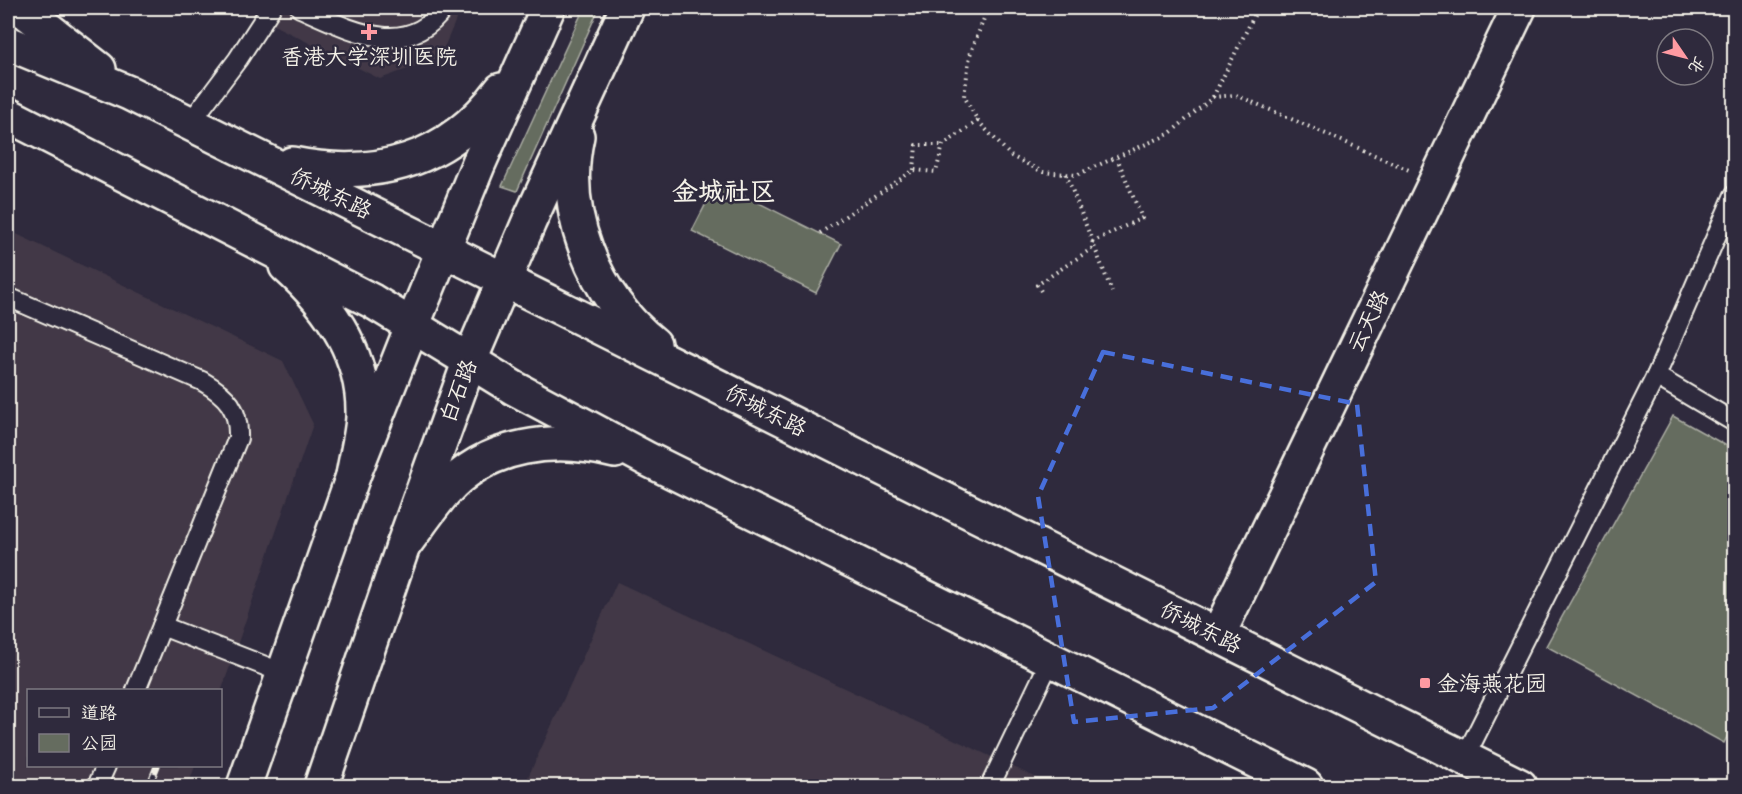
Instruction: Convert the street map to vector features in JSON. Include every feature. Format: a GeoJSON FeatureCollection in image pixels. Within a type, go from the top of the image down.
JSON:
{"type":"FeatureCollection","features":[{"type":"Feature","properties":{"kind":"main road"},"geometry":{"type":"LineString","coordinates":[[21,8],[129,93]]}},
{"type":"Feature","properties":{"kind":"main road"},"geometry":{"type":"LineString","coordinates":[[244,786],[353,476],[412,324],[548,8]]}},
{"type":"Feature","properties":{"kind":"main road","name":"白石路"},"geometry":{"type":"LineString","coordinates":[[321,786],[403,546],[470,360],[504,279],[627,8]]}},
{"type":"Feature","properties":{"kind":"main road","name":"云天路"},"geometry":{"type":"LineString","coordinates":[[1218,635],[1519,8]]}},
{"type":"Feature","properties":{"kind":"main road","name":"侨城东路"},"geometry":{"type":"LineString","coordinates":[[8,43],[129,93],[1520,786]]}},
{"type":"Feature","properties":{"kind":"main road"},"geometry":{"type":"LineString","coordinates":[[257,157],[340,170],[377,169],[424,156],[472,122],[497,96],[526,57]]}},
{"type":"Feature","properties":{"kind":"main road"},"geometry":{"type":"LineString","coordinates":[[586,99],[576,143],[573,191],[580,232],[592,268],[613,301],[643,335],[688,371]]}},
{"type":"Feature","properties":{"kind":"main road"},"geometry":{"type":"LineString","coordinates":[[8,115],[260,243],[412,324],[514,388],[647,459],[1050,661],[1306,786]]}},
{"type":"Feature","properties":{"kind":"main road"},"geometry":{"type":"LineString","coordinates":[[8,132],[64,144]]}},
{"type":"Feature","properties":{"kind":"main road"},"geometry":{"type":"LineString","coordinates":[[260,243],[303,280],[326,307],[351,350],[361,379],[363,418],[353,476]]}},
{"type":"Feature","properties":{"kind":"main road"},"geometry":{"type":"LineString","coordinates":[[403,546],[446,490],[468,471],[492,456],[524,446],[556,443],[594,446],[647,459]]}},
{"type":"Feature","properties":{"kind":"lane"},"geometry":{"type":"LineString","coordinates":[[190,123],[238,58],[271,8]]}},
{"type":"Feature","properties":{"kind":"lane"},"geometry":{"type":"LineString","coordinates":[[300,8],[352,31],[380,36],[406,35],[422,29],[435,21],[444,8]]}},
{"type":"Feature","properties":{"kind":"lane"},"geometry":{"type":"LineString","coordinates":[[1464,759],[1656,376],[1734,195]]}},
{"type":"Feature","properties":{"kind":"lane"},"geometry":{"type":"LineString","coordinates":[[8,297],[202,381],[221,392],[234,406],[239,421],[238,438],[136,689]]}},
{"type":"Feature","properties":{"kind":"lane"},"geometry":{"type":"LineString","coordinates":[[1656,376],[1734,422]]}},
{"type":"Feature","properties":{"kind":"lane"},"geometry":{"type":"LineString","coordinates":[[162,626],[283,673]]}},
{"type":"Feature","properties":{"kind":"lane"},"geometry":{"type":"LineString","coordinates":[[990,786],[1050,661]]}},
{"type":"Feature","properties":{"kind":"lane"},"geometry":{"type":"LineString","coordinates":[[97,786],[105,767]]}},
{"type":"Feature","properties":{"kind":"path"},"geometry":{"type":"LineString","coordinates":[[988,8],[970,54],[964,96],[978,121],[1011,156],[1043,172],[1076,175],[1169,134],[1213,98],[1258,8]]}},
{"type":"Feature","properties":{"kind":"path"},"geometry":{"type":"LineString","coordinates":[[1213,98],[1236,94],[1436,182]]}},
{"type":"Feature","properties":{"kind":"path"},"geometry":{"type":"LineString","coordinates":[[914,170],[915,145],[943,145],[978,121]]}},
{"type":"Feature","properties":{"kind":"path"},"geometry":{"type":"LineString","coordinates":[[820,233],[914,170],[936,172],[943,145]]}},
{"type":"Feature","properties":{"kind":"path"},"geometry":{"type":"LineString","coordinates":[[1092,242],[1142,218],[1117,158]]}},
{"type":"Feature","properties":{"kind":"path"},"geometry":{"type":"LineString","coordinates":[[1066,174],[1112,292]]}},
{"type":"Feature","properties":{"kind":"path"},"geometry":{"type":"LineString","coordinates":[[1041,291],[1037,285],[1094,247]]}},
{"type":"Feature","properties":{"kind":"highlighted area"},"geometry":{"type":"Polygon","coordinates":[[[1103,352],[1357,404],[1376,582],[1213,708],[1074,722],[1038,496],[1103,352]]]}},
{"type":"Feature","properties":{"kind":"shaded area","name":"香港大学深圳医院"},"geometry":{"type":"Polygon","coordinates":[[[240,8],[461,8],[440,57],[380,79],[240,8]]]}},
{"type":"Feature","properties":{"kind":"shaded area"},"geometry":{"type":"Polygon","coordinates":[[[8,230],[283,361],[313,424],[222,689],[27,689],[27,767],[195,767],[188,786],[8,786],[8,230]]]}},
{"type":"Feature","properties":{"kind":"shaded area"},"geometry":{"type":"Polygon","coordinates":[[[617,582],[1054,786],[524,786],[617,582]]]}},
{"type":"Feature","properties":{"kind":"green space"},"geometry":{"type":"Polygon","coordinates":[[[584,8],[599,8],[517,191],[502,186],[584,8]]]}},
{"type":"Feature","properties":{"kind":"green space"},"geometry":{"type":"Polygon","coordinates":[[[717,182],[841,244],[816,293],[692,231],[717,182]]]}},
{"type":"Feature","properties":{"kind":"green space"},"geometry":{"type":"Polygon","coordinates":[[[1673,416],[1734,450],[1734,723],[1724,743],[1546,646],[1673,416]]]}},
{"type":"Feature","properties":{"kind":"railway"},"geometry":{"type":"LineString","coordinates":[[149,786],[157,767]]}},
{"type":"Feature","properties":{"kind":"place","name":"香港大学深圳医院"},"geometry":{"type":"Point","coordinates":[369,32]}},
{"type":"Feature","properties":{"kind":"place","name":"金海燕花园"},"geometry":{"type":"Point","coordinates":[1425,683]}},
{"type":"Feature","properties":{"kind":"district","name":"金城社区"},"geometry":{"type":"Point","coordinates":[724,190]}}]}
